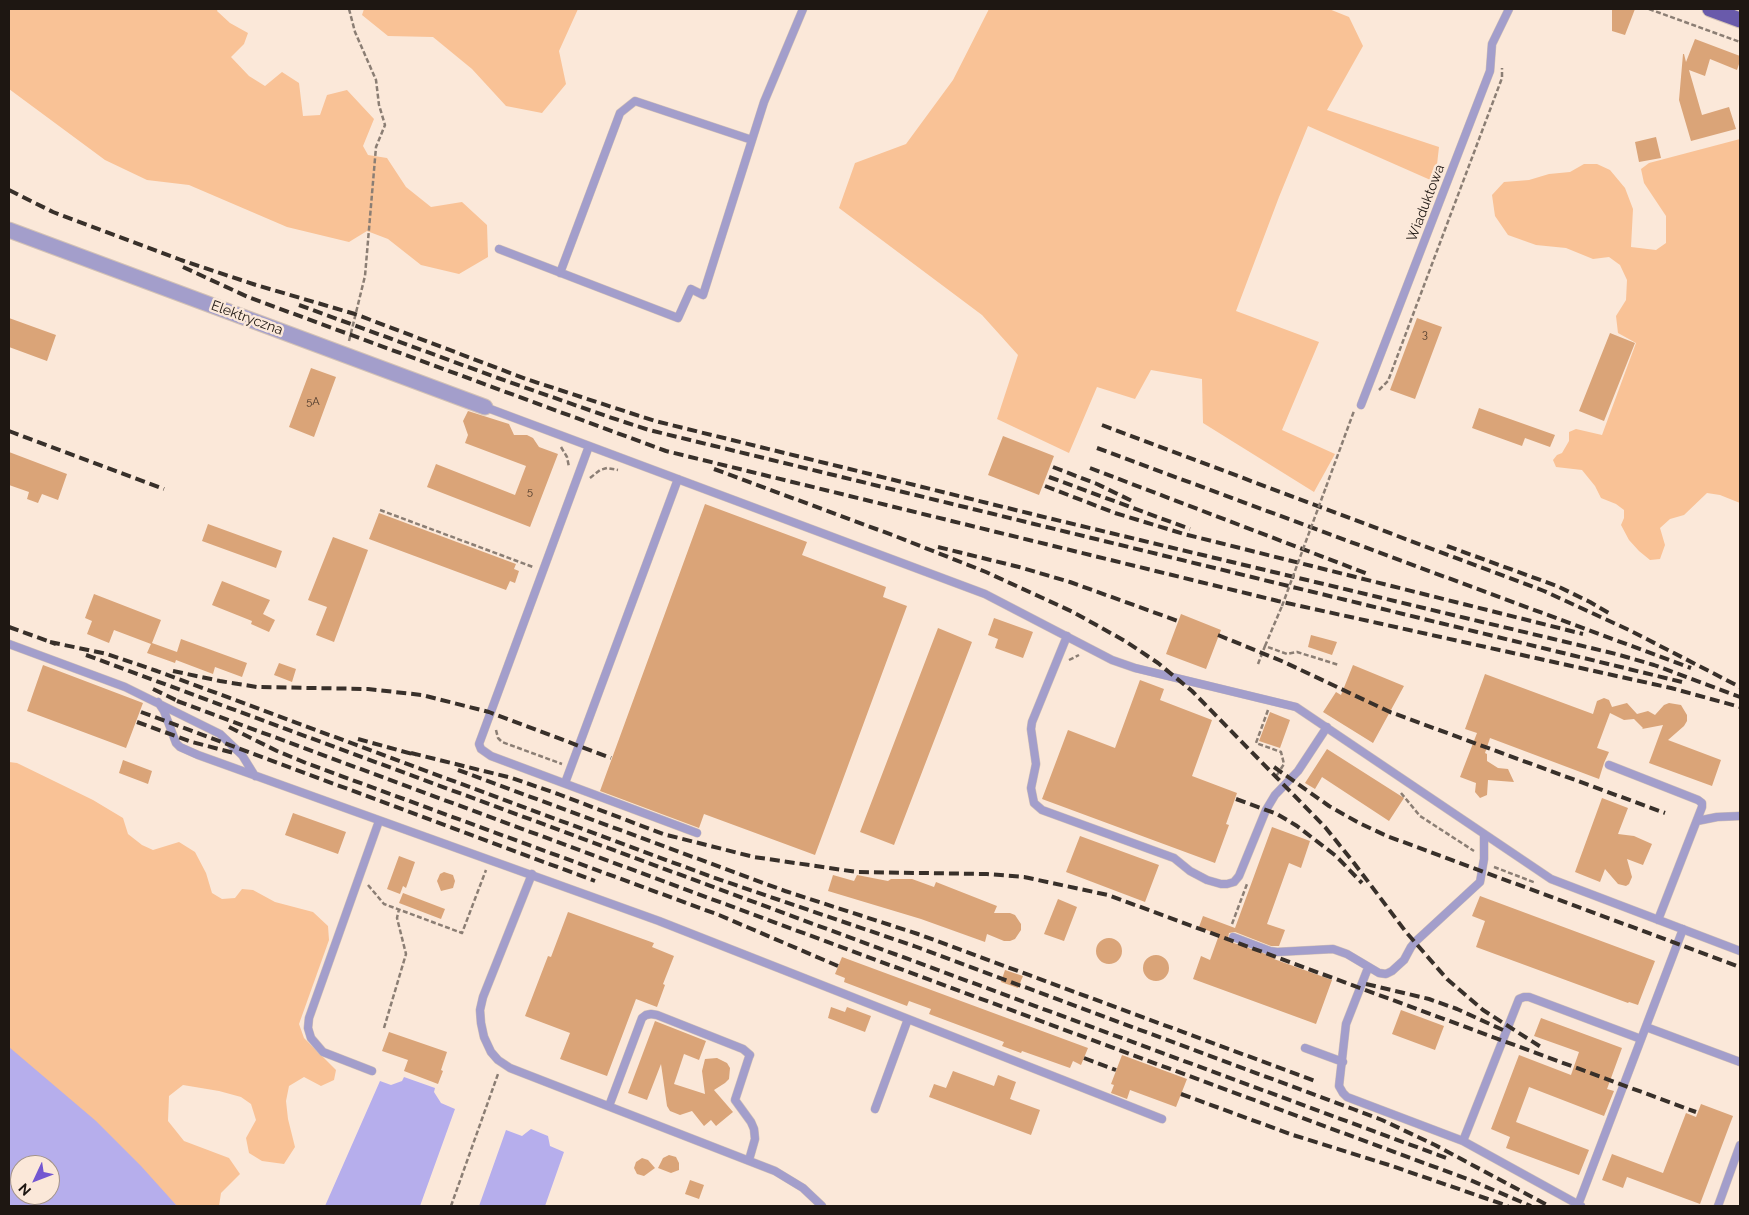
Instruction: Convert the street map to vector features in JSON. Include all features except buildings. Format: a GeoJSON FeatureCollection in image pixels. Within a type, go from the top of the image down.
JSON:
{"type":"FeatureCollection","features":[{"type":"Feature","properties":{"kind":"main road"},"geometry":{"type":"LineString","coordinates":[[1710,9],[1740,20]]}},
{"type":"Feature","properties":{"kind":"street","name":"Elektryczna"},"geometry":{"type":"LineString","coordinates":[[9,230],[485,407]]}},
{"type":"Feature","properties":{"kind":"lane"},"geometry":{"type":"LineString","coordinates":[[499,249],[678,318],[691,289],[703,295],[752,140],[802,9]]}},
{"type":"Feature","properties":{"kind":"lane","name":"Wiaduktowa"},"geometry":{"type":"LineString","coordinates":[[1361,405],[1490,71],[1492,44],[1509,9]]}},
{"type":"Feature","properties":{"kind":"lane"},"geometry":{"type":"LineString","coordinates":[[560,273],[620,113],[635,101],[752,140]]}},
{"type":"Feature","properties":{"kind":"lane"},"geometry":{"type":"LineString","coordinates":[[485,407],[985,594],[1112,660],[1135,668],[1296,708],[1552,879],[1740,951]]}},
{"type":"Feature","properties":{"kind":"lane"},"geometry":{"type":"LineString","coordinates":[[589,446],[479,744],[481,749],[491,756],[697,833]]}},
{"type":"Feature","properties":{"kind":"lane"},"geometry":{"type":"LineString","coordinates":[[565,783],[678,479]]}},
{"type":"Feature","properties":{"kind":"lane"},"geometry":{"type":"LineString","coordinates":[[1067,636],[1032,722],[1031,729],[1036,764],[1032,788],[1034,803],[1042,810],[1174,858],[1190,871],[1207,880],[1227,884],[1234,882],[1239,876],[1266,810],[1275,795],[1298,771],[1327,727]]}},
{"type":"Feature","properties":{"kind":"lane"},"geometry":{"type":"LineString","coordinates":[[9,644],[125,687],[220,734],[242,755],[255,776]]}},
{"type":"Feature","properties":{"kind":"lane"},"geometry":{"type":"LineString","coordinates":[[158,702],[164,711],[180,748],[659,921],[1162,1118]]}},
{"type":"Feature","properties":{"kind":"lane"},"geometry":{"type":"LineString","coordinates":[[1609,765],[1702,803],[1702,808],[1658,920]]}},
{"type":"Feature","properties":{"kind":"lane"},"geometry":{"type":"LineString","coordinates":[[1697,821],[1717,817],[1740,816]]}},
{"type":"Feature","properties":{"kind":"lane"},"geometry":{"type":"LineString","coordinates":[[372,1071],[323,1052],[311,1038],[308,1028],[309,1018],[379,821]]}},
{"type":"Feature","properties":{"kind":"lane"},"geometry":{"type":"LineString","coordinates":[[1233,937],[1270,951],[1339,950],[1368,968],[1383,974],[1392,971],[1398,967],[1415,942],[1477,886],[1482,876],[1484,834]]}},
{"type":"Feature","properties":{"kind":"lane"},"geometry":{"type":"LineString","coordinates":[[532,874],[483,997],[480,1010],[484,1037],[491,1052],[510,1068],[775,1171],[803,1188],[822,1206]]}},
{"type":"Feature","properties":{"kind":"lane"},"geometry":{"type":"LineString","coordinates":[[1368,968],[1346,1024],[1339,1086],[1343,1094],[1462,1141],[1580,1205],[1683,929]]}},
{"type":"Feature","properties":{"kind":"lane"},"geometry":{"type":"LineString","coordinates":[[1462,1141],[1519,998],[1529,997],[1641,1039]]}},
{"type":"Feature","properties":{"kind":"lane"},"geometry":{"type":"LineString","coordinates":[[609,1106],[642,1018],[646,1015],[657,1015],[709,1035],[743,1049],[750,1055],[735,1100],[754,1129],[755,1139],[749,1160]]}},
{"type":"Feature","properties":{"kind":"lane"},"geometry":{"type":"LineString","coordinates":[[875,1109],[908,1019]]}},
{"type":"Feature","properties":{"kind":"lane"},"geometry":{"type":"LineString","coordinates":[[1646,1027],[1740,1062]]}},
{"type":"Feature","properties":{"kind":"lane"},"geometry":{"type":"LineString","coordinates":[[1305,1048],[1343,1062]]}},
{"type":"Feature","properties":{"kind":"lane"},"geometry":{"type":"LineString","coordinates":[[1718,1206],[1740,1145]]}},
{"type":"Feature","properties":{"kind":"path"},"geometry":{"type":"LineString","coordinates":[[345,354],[365,276],[374,160],[376,147],[386,124],[379,104],[376,80],[355,32],[349,9]]}},
{"type":"Feature","properties":{"kind":"path"},"geometry":{"type":"LineString","coordinates":[[1649,9],[1740,42]]}},
{"type":"Feature","properties":{"kind":"path"},"geometry":{"type":"LineString","coordinates":[[1258,664],[1282,606],[1341,442]]}},
{"type":"Feature","properties":{"kind":"path"},"geometry":{"type":"LineString","coordinates":[[558,445],[567,457],[569,474]]}},
{"type":"Feature","properties":{"kind":"path"},"geometry":{"type":"LineString","coordinates":[[587,481],[600,470],[607,468],[618,470]]}},
{"type":"Feature","properties":{"kind":"path"},"geometry":{"type":"LineString","coordinates":[[380,510],[534,567]]}},
{"type":"Feature","properties":{"kind":"path"},"geometry":{"type":"LineString","coordinates":[[1265,646],[1287,654],[1297,652],[1339,665]]}},
{"type":"Feature","properties":{"kind":"path"},"geometry":{"type":"LineString","coordinates":[[1268,708],[1256,743],[1281,752],[1284,764],[1272,784]]}},
{"type":"Feature","properties":{"kind":"path"},"geometry":{"type":"LineString","coordinates":[[495,728],[498,738],[502,742],[571,767]]}},
{"type":"Feature","properties":{"kind":"path"},"geometry":{"type":"LineString","coordinates":[[1399,790],[1420,816],[1473,850],[1492,866],[1537,884]]}},
{"type":"Feature","properties":{"kind":"path"},"geometry":{"type":"LineString","coordinates":[[360,875],[384,904],[462,933],[490,859]]}},
{"type":"Feature","properties":{"kind":"path"},"geometry":{"type":"LineString","coordinates":[[1232,924],[1249,880]]}},
{"type":"Feature","properties":{"kind":"path"},"geometry":{"type":"LineString","coordinates":[[384,1028],[406,954],[397,918],[399,910]]}},
{"type":"Feature","properties":{"kind":"path"},"geometry":{"type":"LineString","coordinates":[[451,1206],[502,1063]]}},
{"type":"Feature","properties":{"kind":"shaded area"},"geometry":{"type":"Polygon","coordinates":[[[9,9],[218,9],[217,11],[230,23],[248,33],[244,44],[231,57],[249,76],[265,86],[282,72],[299,83],[303,116],[320,115],[327,95],[347,90],[374,119],[363,146],[368,155],[387,158],[406,187],[431,207],[462,202],[487,225],[488,257],[459,274],[421,265],[388,239],[367,231],[349,242],[287,227],[189,185],[147,180],[105,160],[9,89],[9,9]]]}},
{"type":"Feature","properties":{"kind":"shaded area"},"geometry":{"type":"Polygon","coordinates":[[[364,9],[578,9],[559,51],[566,84],[542,113],[506,106],[472,69],[433,37],[388,36],[362,15],[364,9]]]}},
{"type":"Feature","properties":{"kind":"shaded area"},"geometry":{"type":"Polygon","coordinates":[[[989,9],[1329,9],[1349,17],[1363,46],[1327,110],[1439,147],[1435,182],[1308,126],[1236,311],[1319,342],[1282,430],[1335,454],[1314,492],[1203,423],[1202,379],[1151,370],[1135,399],[1097,387],[1069,453],[997,419],[1018,355],[982,315],[839,208],[855,163],[906,144],[953,80],[989,9]]]}},
{"type":"Feature","properties":{"kind":"shaded area"},"geometry":{"type":"Polygon","coordinates":[[[1740,139],[1740,503],[1720,495],[1707,493],[1684,515],[1670,519],[1660,528],[1665,545],[1660,559],[1650,560],[1629,540],[1621,525],[1624,518],[1624,510],[1616,504],[1601,498],[1595,486],[1582,470],[1556,467],[1553,460],[1562,453],[1569,441],[1569,432],[1576,429],[1602,435],[1636,343],[1618,333],[1616,316],[1626,300],[1627,280],[1620,265],[1609,257],[1593,259],[1566,248],[1536,245],[1508,235],[1495,216],[1492,195],[1504,182],[1529,180],[1549,174],[1570,172],[1584,164],[1597,164],[1610,170],[1625,188],[1633,209],[1631,247],[1656,250],[1666,243],[1666,216],[1644,183],[1641,169],[1649,163],[1740,139]]]}},
{"type":"Feature","properties":{"kind":"shaded area"},"geometry":{"type":"Polygon","coordinates":[[[9,762],[17,763],[93,800],[123,818],[128,834],[142,845],[153,850],[179,842],[195,852],[206,873],[212,893],[222,899],[235,898],[242,889],[253,890],[275,902],[313,912],[328,926],[329,940],[299,1024],[304,1038],[336,1070],[334,1080],[321,1086],[304,1077],[289,1086],[286,1101],[295,1147],[284,1164],[262,1161],[249,1153],[246,1138],[256,1120],[251,1104],[241,1097],[183,1085],[169,1096],[168,1121],[184,1141],[229,1158],[240,1174],[221,1193],[219,1206],[177,1206],[9,1049],[9,762]]]}},
{"type":"Feature","properties":{"kind":"shaded area"},"geometry":{"type":"Polygon","coordinates":[[[9,1047],[96,1121],[141,1166],[177,1206],[9,1206],[9,1047]]]}},
{"type":"Feature","properties":{"kind":"shaded area"},"geometry":{"type":"Polygon","coordinates":[[[404,1077],[435,1088],[434,1092],[441,1103],[455,1109],[420,1206],[325,1206],[380,1081],[391,1085],[402,1081],[404,1077]]]}},
{"type":"Feature","properties":{"kind":"shaded area"},"geometry":{"type":"Polygon","coordinates":[[[531,1129],[548,1136],[550,1146],[564,1152],[545,1206],[479,1206],[506,1130],[522,1136],[531,1129]]]}},
{"type":"Feature","properties":{"kind":"railway"},"geometry":{"type":"LineString","coordinates":[[9,190],[53,212],[181,260],[256,285],[355,314],[526,379],[655,421],[1048,518],[1616,654],[1654,665],[1740,697]]}},
{"type":"Feature","properties":{"kind":"railway"},"geometry":{"type":"LineString","coordinates":[[183,267],[248,297],[666,451],[1278,601],[1671,688],[1740,707]]}},
{"type":"Feature","properties":{"kind":"railway"},"geometry":{"type":"LineString","coordinates":[[299,305],[498,378],[649,430],[1682,682]]}},
{"type":"Feature","properties":{"kind":"railway"},"geometry":{"type":"LineString","coordinates":[[1102,425],[1544,591],[1629,630],[1740,687]]}},
{"type":"Feature","properties":{"kind":"railway"},"geometry":{"type":"LineString","coordinates":[[9,431],[164,489]]}},
{"type":"Feature","properties":{"kind":"railway"},"geometry":{"type":"LineString","coordinates":[[1097,448],[1691,668]]}},
{"type":"Feature","properties":{"kind":"railway"},"geometry":{"type":"LineString","coordinates":[[1053,467],[1097,484],[1132,501]]}},
{"type":"Feature","properties":{"kind":"railway"},"geometry":{"type":"LineString","coordinates":[[1090,468],[1368,574]]}},
{"type":"Feature","properties":{"kind":"railway"},"geometry":{"type":"LineString","coordinates":[[714,469],[986,572],[1073,612],[1125,641],[1158,663],[1192,691],[1325,827],[1406,932],[1447,979],[1483,1010],[1544,1049]]}},
{"type":"Feature","properties":{"kind":"railway"},"geometry":{"type":"LineString","coordinates":[[1049,477],[1190,529]]}},
{"type":"Feature","properties":{"kind":"railway"},"geometry":{"type":"LineString","coordinates":[[1045,486],[1115,513],[1184,534],[1583,634]]}},
{"type":"Feature","properties":{"kind":"railway"},"geometry":{"type":"LineString","coordinates":[[1447,546],[1557,586],[1612,615]]}},
{"type":"Feature","properties":{"kind":"railway"},"geometry":{"type":"LineString","coordinates":[[938,547],[1070,582],[1178,621]]}},
{"type":"Feature","properties":{"kind":"railway"},"geometry":{"type":"LineString","coordinates":[[9,627],[56,644]]}},
{"type":"Feature","properties":{"kind":"railway"},"geometry":{"type":"LineString","coordinates":[[1218,635],[1284,662],[1390,712],[1665,813]]}},
{"type":"Feature","properties":{"kind":"railway"},"geometry":{"type":"LineString","coordinates":[[50,642],[107,654],[157,671],[712,877],[914,946],[1353,1109],[1382,1120],[1435,1145],[1549,1206]]}},
{"type":"Feature","properties":{"kind":"railway"},"geometry":{"type":"LineString","coordinates":[[86,655],[1449,1159]]}},
{"type":"Feature","properties":{"kind":"railway"},"geometry":{"type":"LineString","coordinates":[[173,671],[257,687],[368,689],[422,695],[489,712],[611,758]]}},
{"type":"Feature","properties":{"kind":"railway"},"geometry":{"type":"LineString","coordinates":[[153,689],[182,703]]}},
{"type":"Feature","properties":{"kind":"railway"},"geometry":{"type":"LineString","coordinates":[[177,701],[1470,1180],[1531,1206]]}},
{"type":"Feature","properties":{"kind":"railway"},"geometry":{"type":"LineString","coordinates":[[141,712],[595,881]]}},
{"type":"Feature","properties":{"kind":"railway"},"geometry":{"type":"LineString","coordinates":[[137,722],[192,742],[234,753]]}},
{"type":"Feature","properties":{"kind":"railway"},"geometry":{"type":"LineString","coordinates":[[229,727],[306,763],[719,915],[838,966]]}},
{"type":"Feature","properties":{"kind":"railway"},"geometry":{"type":"LineString","coordinates":[[358,739],[416,755]]}},
{"type":"Feature","properties":{"kind":"railway"},"geometry":{"type":"LineString","coordinates":[[411,753],[512,778],[663,834],[754,857],[857,872],[987,874],[1024,877],[1108,895],[1696,1112]]}},
{"type":"Feature","properties":{"kind":"railway"},"geometry":{"type":"LineString","coordinates":[[1274,767],[1329,806],[1387,836],[1740,967]]}},
{"type":"Feature","properties":{"kind":"railway"},"geometry":{"type":"LineString","coordinates":[[458,770],[785,891],[918,934],[1318,1082]]}},
{"type":"Feature","properties":{"kind":"railway"},"geometry":{"type":"LineString","coordinates":[[1236,799],[1277,814],[1297,826],[1336,856],[1362,883]]}},
{"type":"Feature","properties":{"kind":"railway"},"geometry":{"type":"LineString","coordinates":[[1366,984],[1429,999],[1457,1009],[1503,1030]]}},
{"type":"Feature","properties":{"kind":"railway"},"geometry":{"type":"LineString","coordinates":[[1084,1058],[1116,1070]]}},
{"type":"Feature","properties":{"kind":"railway"},"geometry":{"type":"LineString","coordinates":[[1181,1094],[1293,1135],[1389,1165],[1508,1206]]}}]}
